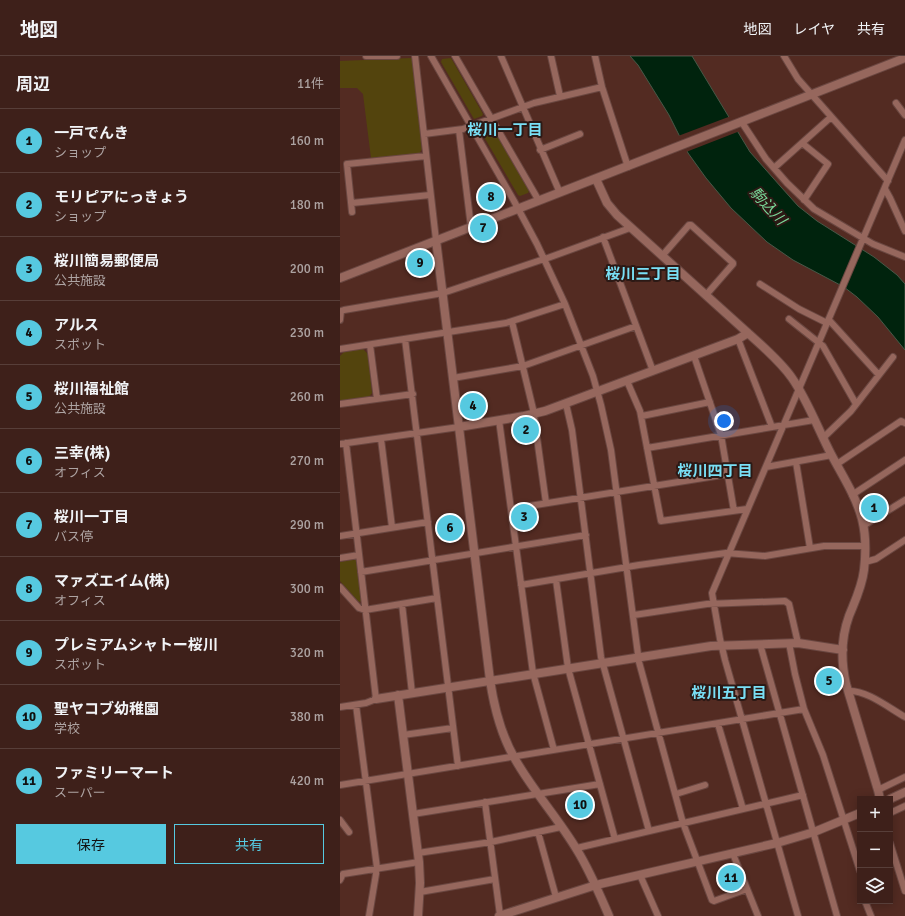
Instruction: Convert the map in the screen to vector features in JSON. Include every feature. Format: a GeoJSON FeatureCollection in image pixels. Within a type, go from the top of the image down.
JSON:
{"type":"FeatureCollection","features":[{"type":"Feature","properties":{"kind":"street"},"geometry":{"type":"LineString","coordinates":[[366,56],[397,56]]}},
{"type":"Feature","properties":{"kind":"street"},"geometry":{"type":"LineString","coordinates":[[415,56],[430,195],[490,680],[498,717],[514,757],[538,794],[577,848],[596,885],[609,916]]}},
{"type":"Feature","properties":{"kind":"street"},"geometry":{"type":"LineString","coordinates":[[430,56],[519,209],[565,304],[582,346],[598,392],[611,450],[634,615],[638,657],[683,823],[712,900],[714,901],[747,889]]}},
{"type":"Feature","properties":{"kind":"street"},"geometry":{"type":"LineString","coordinates":[[455,56],[539,201]]}},
{"type":"Feature","properties":{"kind":"street"},"geometry":{"type":"LineString","coordinates":[[501,56],[540,150],[560,193]]}},
{"type":"Feature","properties":{"kind":"street"},"geometry":{"type":"LineString","coordinates":[[551,56],[560,96]]}},
{"type":"Feature","properties":{"kind":"street"},"geometry":{"type":"LineString","coordinates":[[595,56],[602,87],[628,167]]}},
{"type":"Feature","properties":{"kind":"street"},"geometry":{"type":"LineString","coordinates":[[784,56],[793,72],[811,94],[888,180]]}},
{"type":"Feature","properties":{"kind":"street"},"geometry":{"type":"LineString","coordinates":[[340,278],[905,58]]}},
{"type":"Feature","properties":{"kind":"street"},"geometry":{"type":"LineString","coordinates":[[424,134],[459,130],[522,107],[560,96],[602,87]]}},
{"type":"Feature","properties":{"kind":"street"},"geometry":{"type":"LineString","coordinates":[[896,103],[905,115]]}},
{"type":"Feature","properties":{"kind":"street"},"geometry":{"type":"LineString","coordinates":[[774,168],[831,117]]}},
{"type":"Feature","properties":{"kind":"street"},"geometry":{"type":"LineString","coordinates":[[739,122],[758,149],[774,168],[804,200],[822,215],[863,240],[905,258]]}},
{"type":"Feature","properties":{"kind":"street"},"geometry":{"type":"LineString","coordinates":[[459,130],[471,227]]}},
{"type":"Feature","properties":{"kind":"street"},"geometry":{"type":"LineString","coordinates":[[540,150],[580,134]]}},
{"type":"Feature","properties":{"kind":"street"},"geometry":{"type":"LineString","coordinates":[[798,916],[721,645],[712,593],[905,140]]}},
{"type":"Feature","properties":{"kind":"street"},"geometry":{"type":"LineString","coordinates":[[802,143],[828,164],[804,200]]}},
{"type":"Feature","properties":{"kind":"street"},"geometry":{"type":"LineString","coordinates":[[352,212],[347,164],[426,156]]}},
{"type":"Feature","properties":{"kind":"street"},"geometry":{"type":"LineString","coordinates":[[596,179],[607,204],[617,215],[748,333],[781,365],[799,390],[860,512],[863,526],[865,562],[861,587],[846,627],[843,650],[843,668],[848,691],[879,796]]}},
{"type":"Feature","properties":{"kind":"street"},"geometry":{"type":"LineString","coordinates":[[885,189],[905,232]]}},
{"type":"Feature","properties":{"kind":"street"},"geometry":{"type":"LineString","coordinates":[[352,204],[430,195]]}},
{"type":"Feature","properties":{"kind":"street"},"geometry":{"type":"LineString","coordinates":[[662,256],[689,225],[691,225],[732,262],[732,264],[706,295]]}},
{"type":"Feature","properties":{"kind":"street"},"geometry":{"type":"LineString","coordinates":[[340,320],[341,311],[344,310],[443,293],[630,228]]}},
{"type":"Feature","properties":{"kind":"street"},"geometry":{"type":"LineString","coordinates":[[603,238],[653,371]]}},
{"type":"Feature","properties":{"kind":"street"},"geometry":{"type":"LineString","coordinates":[[760,284],[799,309],[828,321],[878,374]]}},
{"type":"Feature","properties":{"kind":"street"},"geometry":{"type":"LineString","coordinates":[[340,349],[512,322],[565,304]]}},
{"type":"Feature","properties":{"kind":"street"},"geometry":{"type":"LineString","coordinates":[[789,319],[825,349],[856,404]]}},
{"type":"Feature","properties":{"kind":"street"},"geometry":{"type":"LineString","coordinates":[[512,322],[534,414],[546,503]]}},
{"type":"Feature","properties":{"kind":"street"},"geometry":{"type":"LineString","coordinates":[[453,378],[523,366],[636,326]]}},
{"type":"Feature","properties":{"kind":"street"},"geometry":{"type":"LineString","coordinates":[[376,699],[359,555],[343,444],[534,414],[566,404],[694,356],[738,339],[748,333]]}},
{"type":"Feature","properties":{"kind":"street"},"geometry":{"type":"LineString","coordinates":[[405,339],[458,766]]}},
{"type":"Feature","properties":{"kind":"street"},"geometry":{"type":"LineString","coordinates":[[738,339],[772,427]]}},
{"type":"Feature","properties":{"kind":"street"},"geometry":{"type":"LineString","coordinates":[[370,345],[377,399]]}},
{"type":"Feature","properties":{"kind":"street"},"geometry":{"type":"LineString","coordinates":[[694,356],[721,435],[734,511]]}},
{"type":"Feature","properties":{"kind":"street"},"geometry":{"type":"LineString","coordinates":[[823,438],[844,418],[893,357]]}},
{"type":"Feature","properties":{"kind":"street"},"geometry":{"type":"LineString","coordinates":[[627,381],[642,416],[660,520],[662,522],[747,509]]}},
{"type":"Feature","properties":{"kind":"street"},"geometry":{"type":"LineString","coordinates":[[340,404],[413,394]]}},
{"type":"Feature","properties":{"kind":"street"},"geometry":{"type":"LineString","coordinates":[[642,416],[710,402]]}},
{"type":"Feature","properties":{"kind":"street"},"geometry":{"type":"LineString","coordinates":[[566,404],[572,430],[602,662],[649,831]]}},
{"type":"Feature","properties":{"kind":"street"},"geometry":{"type":"LineString","coordinates":[[499,420],[533,673],[554,750]]}},
{"type":"Feature","properties":{"kind":"street"},"geometry":{"type":"LineString","coordinates":[[647,448],[814,420]]}},
{"type":"Feature","properties":{"kind":"street"},"geometry":{"type":"LineString","coordinates":[[837,464],[901,421],[905,423]]}},
{"type":"Feature","properties":{"kind":"street"},"geometry":{"type":"LineString","coordinates":[[381,438],[392,527]]}},
{"type":"Feature","properties":{"kind":"street"},"geometry":{"type":"LineString","coordinates":[[766,467],[832,455]]}},
{"type":"Feature","properties":{"kind":"street"},"geometry":{"type":"LineString","coordinates":[[852,495],[905,461]]}},
{"type":"Feature","properties":{"kind":"street"},"geometry":{"type":"LineString","coordinates":[[796,462],[810,548]]}},
{"type":"Feature","properties":{"kind":"street"},"geometry":{"type":"LineString","coordinates":[[511,509],[728,474]]}},
{"type":"Feature","properties":{"kind":"street"},"geometry":{"type":"LineString","coordinates":[[863,526],[905,500]]}},
{"type":"Feature","properties":{"kind":"street"},"geometry":{"type":"LineString","coordinates":[[340,536],[428,522]]}},
{"type":"Feature","properties":{"kind":"street"},"geometry":{"type":"LineString","coordinates":[[361,572],[475,552],[586,535]]}},
{"type":"Feature","properties":{"kind":"street"},"geometry":{"type":"LineString","coordinates":[[865,562],[876,559],[905,540]]}},
{"type":"Feature","properties":{"kind":"street"},"geometry":{"type":"LineString","coordinates":[[521,585],[627,567],[730,553],[769,555],[831,545],[865,546]]}},
{"type":"Feature","properties":{"kind":"street"},"geometry":{"type":"LineString","coordinates":[[340,558],[359,555]]}},
{"type":"Feature","properties":{"kind":"street"},"geometry":{"type":"LineString","coordinates":[[556,580],[568,668],[615,839]]}},
{"type":"Feature","properties":{"kind":"street"},"geometry":{"type":"LineString","coordinates":[[340,587],[359,608],[365,610],[437,598]]}},
{"type":"Feature","properties":{"kind":"street"},"geometry":{"type":"LineString","coordinates":[[634,615],[713,604],[785,601],[789,604],[798,643]]}},
{"type":"Feature","properties":{"kind":"street"},"geometry":{"type":"LineString","coordinates":[[402,604],[412,693]]}},
{"type":"Feature","properties":{"kind":"street"},"geometry":{"type":"LineString","coordinates":[[789,643],[804,709],[823,755],[859,868]]}},
{"type":"Feature","properties":{"kind":"street"},"geometry":{"type":"LineString","coordinates":[[340,707],[372,702],[376,699],[398,695],[533,673],[721,645],[798,643],[843,650]]}},
{"type":"Feature","properties":{"kind":"street"},"geometry":{"type":"LineString","coordinates":[[760,644],[837,916]]}},
{"type":"Feature","properties":{"kind":"street"},"geometry":{"type":"LineString","coordinates":[[848,691],[856,691],[864,694],[905,717]]}},
{"type":"Feature","properties":{"kind":"street"},"geometry":{"type":"LineString","coordinates":[[398,695],[419,862],[420,892],[418,916]]}},
{"type":"Feature","properties":{"kind":"street"},"geometry":{"type":"LineString","coordinates":[[356,705],[377,868],[368,916]]}},
{"type":"Feature","properties":{"kind":"street"},"geometry":{"type":"LineString","coordinates":[[340,785],[804,709]]}},
{"type":"Feature","properties":{"kind":"street"},"geometry":{"type":"LineString","coordinates":[[718,724],[743,809]]}},
{"type":"Feature","properties":{"kind":"street"},"geometry":{"type":"LineString","coordinates":[[403,735],[453,728]]}},
{"type":"Feature","properties":{"kind":"street"},"geometry":{"type":"LineString","coordinates":[[878,790],[905,777]]}},
{"type":"Feature","properties":{"kind":"street"},"geometry":{"type":"LineString","coordinates":[[413,814],[600,784]]}},
{"type":"Feature","properties":{"kind":"street"},"geometry":{"type":"LineString","coordinates":[[676,794],[705,785]]}},
{"type":"Feature","properties":{"kind":"street"},"geometry":{"type":"LineString","coordinates":[[893,798],[905,792]]}},
{"type":"Feature","properties":{"kind":"street"},"geometry":{"type":"LineString","coordinates":[[577,848],[803,795]]}},
{"type":"Feature","properties":{"kind":"street"},"geometry":{"type":"LineString","coordinates":[[485,802],[500,916],[596,885],[777,844],[814,832],[857,814]]}},
{"type":"Feature","properties":{"kind":"street"},"geometry":{"type":"LineString","coordinates":[[893,812],[905,806]]}},
{"type":"Feature","properties":{"kind":"street"},"geometry":{"type":"LineString","coordinates":[[340,820],[349,832]]}},
{"type":"Feature","properties":{"kind":"street"},"geometry":{"type":"LineString","coordinates":[[418,853],[491,842],[561,827]]}},
{"type":"Feature","properties":{"kind":"street"},"geometry":{"type":"LineString","coordinates":[[538,832],[556,897]]}},
{"type":"Feature","properties":{"kind":"street"},"geometry":{"type":"LineString","coordinates":[[893,850],[903,874],[905,891]]}},
{"type":"Feature","properties":{"kind":"street"},"geometry":{"type":"LineString","coordinates":[[733,854],[758,916]]}},
{"type":"Feature","properties":{"kind":"street"},"geometry":{"type":"LineString","coordinates":[[340,880],[342,874],[419,862]]}},
{"type":"Feature","properties":{"kind":"street"},"geometry":{"type":"LineString","coordinates":[[640,875],[658,916]]}},
{"type":"Feature","properties":{"kind":"street"},"geometry":{"type":"LineString","coordinates":[[420,892],[495,879]]}},
{"type":"Feature","properties":{"kind":"street"},"geometry":{"type":"LineString","coordinates":[[863,916],[871,915],[866,904]]}},
{"type":"Feature","properties":{"kind":"shaded area"},"geometry":{"type":"Polygon","coordinates":[[[412,58],[422,149],[419,154],[371,158],[363,94],[357,88],[340,88],[340,61],[412,58]]]}},
{"type":"Feature","properties":{"kind":"shaded area"},"geometry":{"type":"Polygon","coordinates":[[[451,58],[483,114],[482,116],[474,119],[441,62],[442,59],[451,58]]]}},
{"type":"Feature","properties":{"kind":"shaded area"},"geometry":{"type":"Polygon","coordinates":[[[488,123],[529,191],[528,193],[520,196],[518,195],[480,130],[481,127],[488,123]]]}},
{"type":"Feature","properties":{"kind":"shaded area"},"geometry":{"type":"Polygon","coordinates":[[[363,349],[368,354],[372,393],[369,397],[340,401],[340,356],[345,351],[363,349]]]}},
{"type":"Feature","properties":{"kind":"shaded area"},"geometry":{"type":"Polygon","coordinates":[[[355,559],[357,560],[362,601],[359,602],[340,581],[340,562],[355,559]]]}},
{"type":"Feature","properties":{"kind":"water","name":"駒込川"},"geometry":{"type":"Polygon","coordinates":[[[630,56],[692,56],[750,152],[798,206],[817,221],[874,257],[897,275],[905,284],[905,350],[878,317],[857,297],[844,287],[793,260],[767,242],[731,208],[706,178],[688,153],[669,115],[638,65],[630,56]]]}},
{"type":"Feature","properties":{"kind":"pier"},"geometry":{"type":"Polygon","coordinates":[[[731,116],[740,131],[686,152],[678,136],[731,116]]]}},
{"type":"Feature","properties":{"kind":"place","name":"マァズエイム(株)"},"geometry":{"type":"Point","coordinates":[491,197]}},
{"type":"Feature","properties":{"kind":"place","name":"桜川一丁目"},"geometry":{"type":"Point","coordinates":[483,228]}},
{"type":"Feature","properties":{"kind":"place","name":"プレミアムシャトー桜川"},"geometry":{"type":"Point","coordinates":[420,263]}},
{"type":"Feature","properties":{"kind":"place","name":"アルス"},"geometry":{"type":"Point","coordinates":[473,406]}},
{"type":"Feature","properties":{"kind":"place","name":"モリピアにっきょう"},"geometry":{"type":"Point","coordinates":[526,430]}},
{"type":"Feature","properties":{"kind":"place","name":"一戸でんき"},"geometry":{"type":"Point","coordinates":[874,508]}},
{"type":"Feature","properties":{"kind":"place","name":"桜川簡易郵便局"},"geometry":{"type":"Point","coordinates":[524,517]}},
{"type":"Feature","properties":{"kind":"place","name":"三幸(株)"},"geometry":{"type":"Point","coordinates":[450,528]}},
{"type":"Feature","properties":{"kind":"place","name":"桜川福祉館"},"geometry":{"type":"Point","coordinates":[829,681]}},
{"type":"Feature","properties":{"kind":"place","name":"聖ヤコブ幼稚園"},"geometry":{"type":"Point","coordinates":[580,805]}},
{"type":"Feature","properties":{"kind":"place","name":"ファミリーマート"},"geometry":{"type":"Point","coordinates":[731,878]}},
{"type":"Feature","properties":{"kind":"district","name":"桜川一丁目"},"geometry":{"type":"Point","coordinates":[505,130]}},
{"type":"Feature","properties":{"kind":"district","name":"桜川三丁目"},"geometry":{"type":"Point","coordinates":[643,274]}},
{"type":"Feature","properties":{"kind":"district","name":"桜川四丁目"},"geometry":{"type":"Point","coordinates":[715,471]}},
{"type":"Feature","properties":{"kind":"district","name":"桜川五丁目"},"geometry":{"type":"Point","coordinates":[729,693]}}]}
